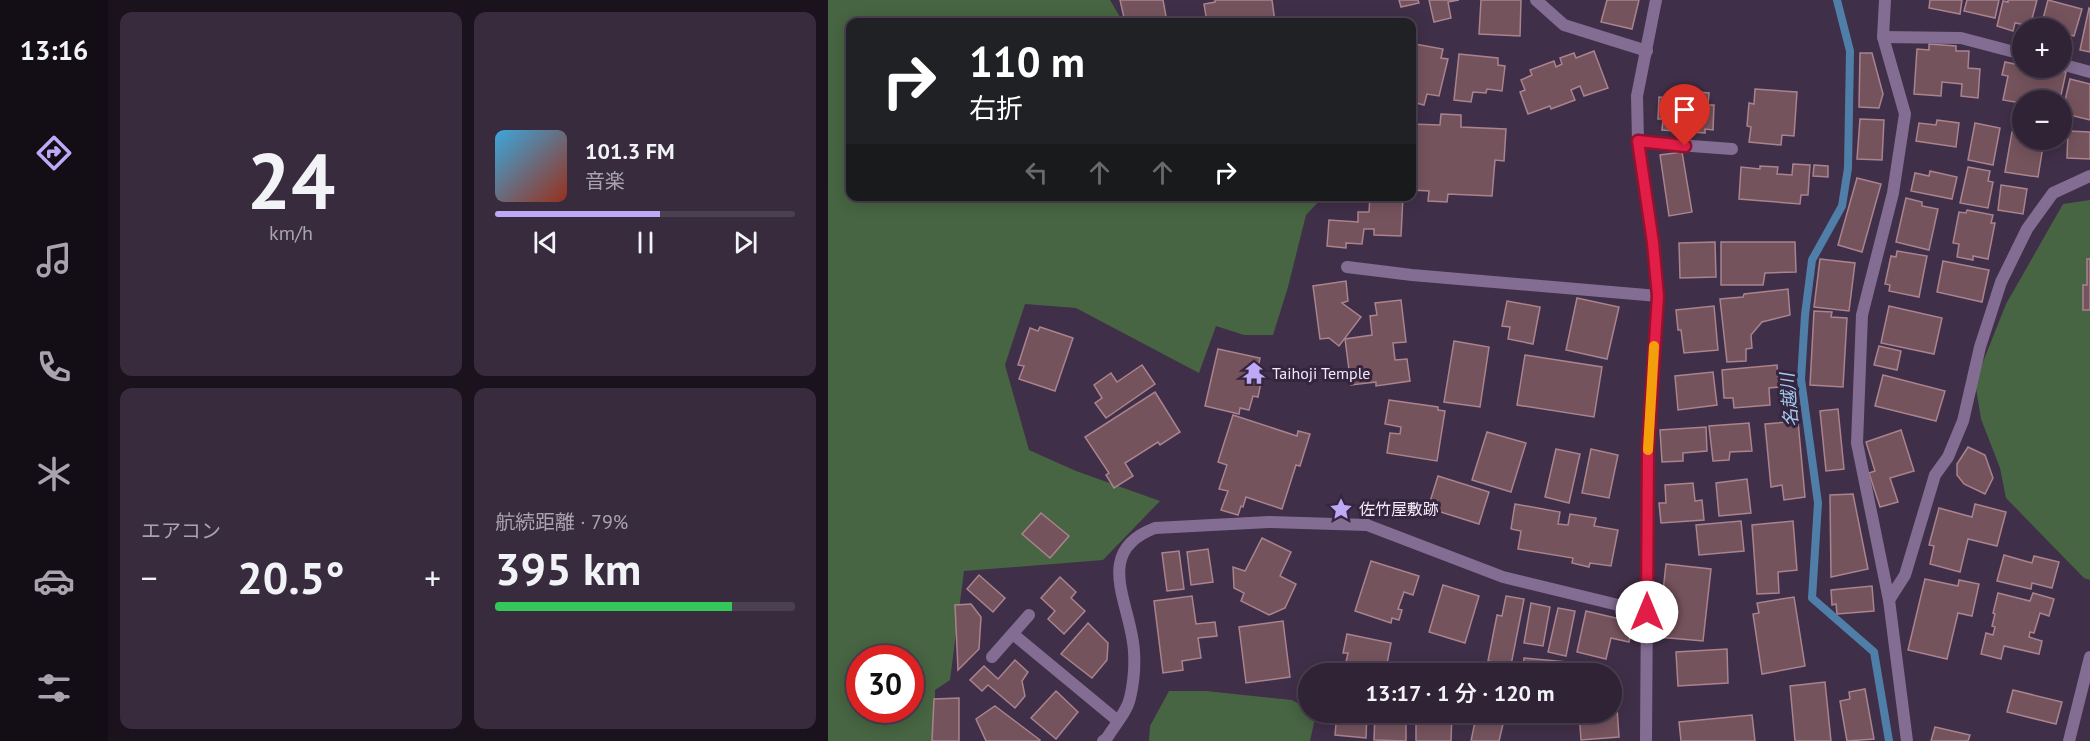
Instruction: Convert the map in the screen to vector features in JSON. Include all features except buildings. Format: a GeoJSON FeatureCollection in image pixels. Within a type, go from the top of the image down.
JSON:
{"type":"FeatureCollection","features":[{"type":"Feature","properties":{"kind":"street"},"geometry":{"type":"LineString","coordinates":[[1536,0],[1564,25],[1647,51]]}},
{"type":"Feature","properties":{"kind":"street"},"geometry":{"type":"LineString","coordinates":[[1646,741],[1648,447],[1658,296],[1653,243],[1638,141],[1637,96],[1656,0]]}},
{"type":"Feature","properties":{"kind":"street"},"geometry":{"type":"LineString","coordinates":[[1885,0],[1883,37],[1905,114],[1893,193],[1862,315],[1857,443],[1889,600],[1907,741]]}},
{"type":"Feature","properties":{"kind":"street"},"geometry":{"type":"LineString","coordinates":[[1883,37],[1961,38],[2012,51]]}},
{"type":"Feature","properties":{"kind":"street"},"geometry":{"type":"LineString","coordinates":[[2072,67],[2090,72]]}},
{"type":"Feature","properties":{"kind":"street"},"geometry":{"type":"LineString","coordinates":[[1638,141],[1732,149]]}},
{"type":"Feature","properties":{"kind":"street"},"geometry":{"type":"LineString","coordinates":[[1889,600],[1905,575],[1935,475],[1948,457],[1963,421],[1980,347],[2001,282],[2027,229],[2053,193],[2090,176]]}},
{"type":"Feature","properties":{"kind":"street"},"geometry":{"type":"LineString","coordinates":[[1347,267],[1412,275],[1658,296]]}},
{"type":"Feature","properties":{"kind":"street"},"geometry":{"type":"LineString","coordinates":[[1103,741],[1118,721],[1130,699],[1134,652],[1121,588],[1120,558],[1128,543],[1142,533],[1155,528],[1269,522],[1367,525],[1503,577],[1647,612]]}},
{"type":"Feature","properties":{"kind":"street"},"geometry":{"type":"LineString","coordinates":[[992,657],[1029,615]]}},
{"type":"Feature","properties":{"kind":"street"},"geometry":{"type":"LineString","coordinates":[[1013,634],[1118,721]]}},
{"type":"Feature","properties":{"kind":"street"},"geometry":{"type":"LineString","coordinates":[[2069,741],[2090,657]]}},
{"type":"Feature","properties":{"kind":"green space"},"geometry":{"type":"Polygon","coordinates":[[[828,0],[1110,0],[1121,18],[846,18],[846,201],[1319,201],[1306,215],[1273,335],[1244,335],[1216,326],[1199,373],[1076,308],[1025,304],[1005,365],[1029,450],[1076,471],[1160,501],[1103,560],[964,571],[950,680],[935,690],[935,741],[828,741],[828,0]]]}},
{"type":"Feature","properties":{"kind":"green space"},"geometry":{"type":"Polygon","coordinates":[[[2090,200],[2090,580],[2084,578],[2006,498],[2000,468],[1981,419],[1975,382],[2006,304],[2063,204],[2090,200]]]}},
{"type":"Feature","properties":{"kind":"green space"},"geometry":{"type":"Polygon","coordinates":[[[1169,691],[1206,691],[1292,700],[1298,703],[1298,723],[1314,723],[1310,741],[1149,741],[1150,726],[1169,691]]]}},
{"type":"Feature","properties":{"kind":"waterway","name":"名越川"},"geometry":{"type":"LineString","coordinates":[[1837,0],[1850,51],[1848,168],[1842,206],[1812,260],[1805,315],[1801,379],[1818,503],[1812,598],[1874,652],[1889,741]]}},
{"type":"Feature","properties":{"kind":"slow traffic"},"geometry":{"type":"LineString","coordinates":[[1648,450],[1654,346]]}},
{"type":"Feature","properties":{"kind":"place","name":"Taihoji Temple"},"geometry":{"type":"Point","coordinates":[1254,373]}},
{"type":"Feature","properties":{"kind":"place","name":"佐竹屋敷跡"},"geometry":{"type":"Point","coordinates":[1341,509]}},
{"type":"Feature","properties":{"kind":"route"},"geometry":{"type":"LineString","coordinates":[[1647,612],[1648,447],[1658,296],[1653,243],[1638,141],[1685,146]]}}]}
